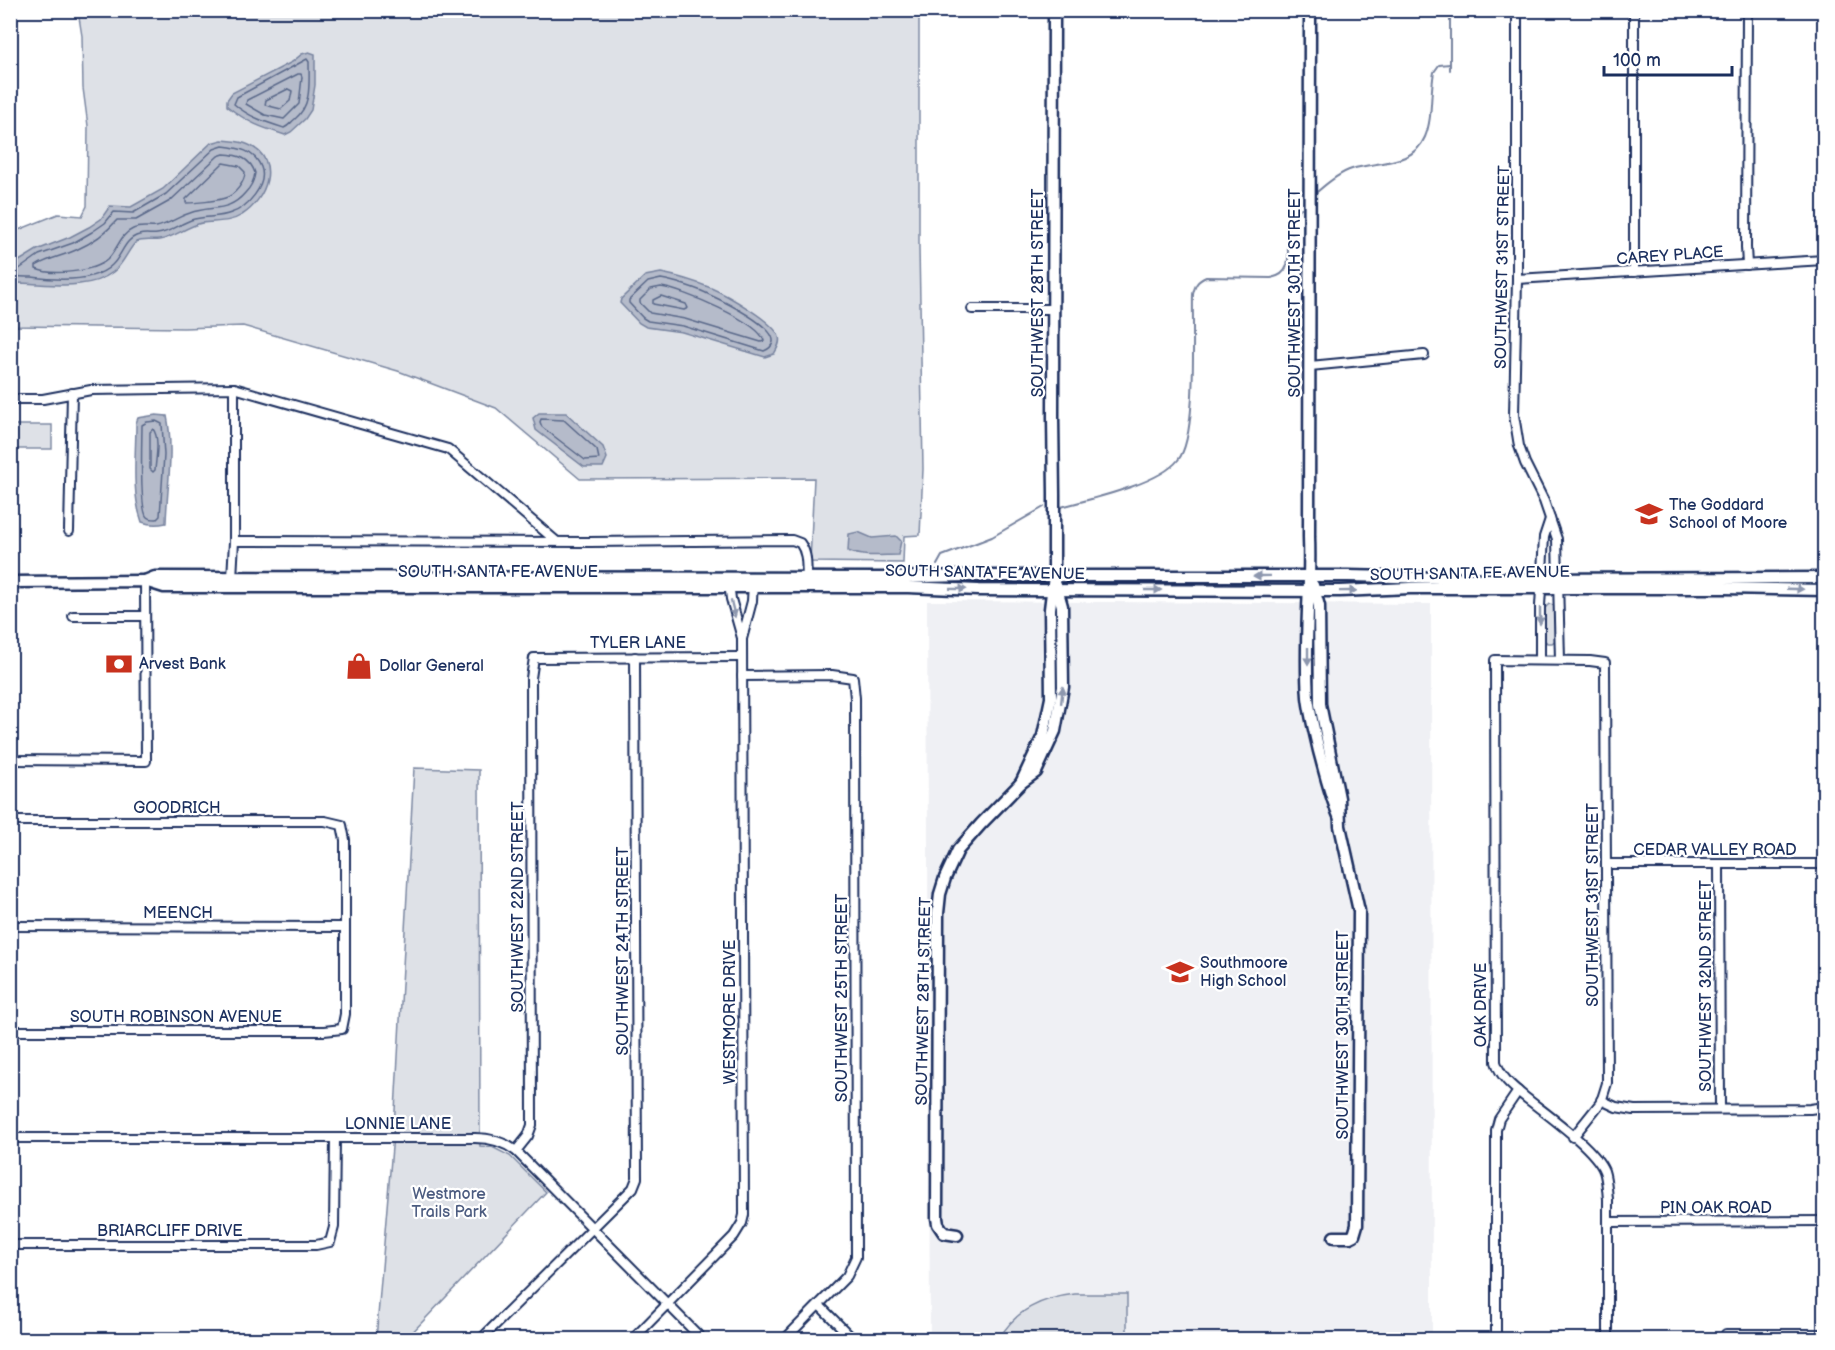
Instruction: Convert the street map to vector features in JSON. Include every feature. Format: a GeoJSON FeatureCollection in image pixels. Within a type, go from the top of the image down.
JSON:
{"type":"FeatureCollection","features":[{"type":"Feature","properties":{"kind":"main road","name":"SOUTHWEST 28TH STREET"},"geometry":{"type":"LineString","coordinates":[[957,1235],[944,1233],[936,1218],[940,894],[952,861],[968,837],[1021,783],[1036,772],[1055,731],[1063,687],[1062,606],[1055,590],[1053,576],[1054,10]]}},
{"type":"Feature","properties":{"kind":"main road","name":"SOUTHWEST 30TH STREET"},"geometry":{"type":"LineString","coordinates":[[1310,10],[1310,576],[1312,590],[1319,606],[1320,704],[1339,798],[1339,816],[1359,911],[1358,1226],[1354,1235],[1350,1237],[1334,1237]]}},
{"type":"Feature","properties":{"kind":"main road","name":"SOUTH SANTA FE AVENUE"},"geometry":{"type":"LineString","coordinates":[[753,583],[807,578],[1310,576],[1541,584]]}},
{"type":"Feature","properties":{"kind":"main road","name":"SOUTH SANTA FE AVENUE"},"geometry":{"type":"LineString","coordinates":[[145,581],[156,577],[729,583]]}},
{"type":"Feature","properties":{"kind":"main road","name":"SOUTH SANTA FE AVENUE"},"geometry":{"type":"LineString","coordinates":[[1558,584],[1824,578]]}},
{"type":"Feature","properties":{"kind":"main road","name":"SOUTH SANTA FE AVENUE"},"geometry":{"type":"LineString","coordinates":[[10,582],[145,581],[164,587],[753,583],[978,590],[1312,590],[1558,584],[1824,591]]}},
{"type":"Feature","properties":{"kind":"street","name":"SOUTHWEST 31ST STREET"},"geometry":{"type":"LineString","coordinates":[[1518,10],[1515,426],[1525,463],[1551,517],[1557,539],[1560,660],[1605,663],[1608,1077],[1602,1101],[1573,1137]]}},
{"type":"Feature","properties":{"kind":"street"},"geometry":{"type":"LineString","coordinates":[[1634,10],[1634,272]]}},
{"type":"Feature","properties":{"kind":"street"},"geometry":{"type":"LineString","coordinates":[[1747,10],[1747,265]]}},
{"type":"Feature","properties":{"kind":"street","name":"CAREY PLACE"},"geometry":{"type":"LineString","coordinates":[[1517,279],[1824,260]]}},
{"type":"Feature","properties":{"kind":"street"},"geometry":{"type":"LineString","coordinates":[[972,309],[1053,309]]}},
{"type":"Feature","properties":{"kind":"street"},"geometry":{"type":"LineString","coordinates":[[1310,366],[1424,355]]}},
{"type":"Feature","properties":{"kind":"street"},"geometry":{"type":"LineString","coordinates":[[232,578],[234,388]]}},
{"type":"Feature","properties":{"kind":"street"},"geometry":{"type":"LineString","coordinates":[[10,399],[43,399],[91,390],[234,388],[448,448],[556,542]]}},
{"type":"Feature","properties":{"kind":"street"},"geometry":{"type":"LineString","coordinates":[[69,531],[72,393]]}},
{"type":"Feature","properties":{"kind":"street"},"geometry":{"type":"LineString","coordinates":[[1551,517],[1544,537],[1540,660],[1560,660]]}},
{"type":"Feature","properties":{"kind":"street"},"geometry":{"type":"LineString","coordinates":[[234,541],[792,540],[800,543],[804,549],[807,578]]}},
{"type":"Feature","properties":{"kind":"street"},"geometry":{"type":"LineString","coordinates":[[10,760],[146,760],[145,581]]}},
{"type":"Feature","properties":{"kind":"street","name":"WESTMORE DRIVE"},"geometry":{"type":"LineString","coordinates":[[729,583],[734,614],[742,639]]}},
{"type":"Feature","properties":{"kind":"street","name":"WESTMORE DRIVE"},"geometry":{"type":"LineString","coordinates":[[632,1340],[734,1236],[744,1215],[742,639],[752,601],[753,583]]}},
{"type":"Feature","properties":{"kind":"street"},"geometry":{"type":"LineString","coordinates":[[73,616],[145,616]]}},
{"type":"Feature","properties":{"kind":"street","name":"SOUTHWEST 24TH STREET"},"geometry":{"type":"LineString","coordinates":[[480,1340],[626,1196],[633,1188],[637,1178],[635,657]]}},
{"type":"Feature","properties":{"kind":"street","name":"TYLER LANE"},"geometry":{"type":"LineString","coordinates":[[534,658],[742,657]]}},
{"type":"Feature","properties":{"kind":"street","name":"SOUTHWEST 22ND STREET"},"geometry":{"type":"LineString","coordinates":[[516,1151],[528,1137],[532,1125],[531,678],[534,658]]}},
{"type":"Feature","properties":{"kind":"street","name":"OAK DRIVE"},"geometry":{"type":"LineString","coordinates":[[1540,660],[1495,660],[1495,1052],[1498,1070],[1507,1082],[1593,1155],[1604,1170],[1607,1185],[1608,1222],[1608,1340]]}},
{"type":"Feature","properties":{"kind":"street","name":"SOUTHWEST 25TH STREET"},"geometry":{"type":"LineString","coordinates":[[742,676],[832,675],[853,678],[857,1248],[851,1269],[784,1340]]}},
{"type":"Feature","properties":{"kind":"street","name":"GOODRICH"},"geometry":{"type":"LineString","coordinates":[[10,821],[325,821],[342,825],[345,840],[345,927]]}},
{"type":"Feature","properties":{"kind":"street","name":"CEDAR VALLEY ROAD"},"geometry":{"type":"LineString","coordinates":[[1606,864],[1824,864]]}},
{"type":"Feature","properties":{"kind":"street","name":"SOUTHWEST 32ND STREET"},"geometry":{"type":"LineString","coordinates":[[1719,864],[1720,1109]]}},
{"type":"Feature","properties":{"kind":"street","name":"MEENCH"},"geometry":{"type":"LineString","coordinates":[[10,926],[345,927]]}},
{"type":"Feature","properties":{"kind":"street","name":"SOUTH ROBINSON AVENUE"},"geometry":{"type":"LineString","coordinates":[[10,1030],[324,1031],[342,1029],[345,1014],[345,927]]}},
{"type":"Feature","properties":{"kind":"street"},"geometry":{"type":"LineString","coordinates":[[1496,1340],[1496,1130],[1499,1119],[1518,1091]]}},
{"type":"Feature","properties":{"kind":"street"},"geometry":{"type":"LineString","coordinates":[[1602,1101],[1616,1107],[1634,1110],[1824,1107]]}},
{"type":"Feature","properties":{"kind":"street","name":"LONNIE LANE"},"geometry":{"type":"LineString","coordinates":[[10,1138],[484,1138],[501,1142],[516,1151],[703,1340]]}},
{"type":"Feature","properties":{"kind":"street","name":"BRIARCLIFF DRIVE"},"geometry":{"type":"LineString","coordinates":[[10,1245],[316,1245],[330,1242],[334,1227],[335,1138]]}},
{"type":"Feature","properties":{"kind":"street","name":"PIN OAK ROAD"},"geometry":{"type":"LineString","coordinates":[[1608,1222],[1824,1221]]}},
{"type":"Feature","properties":{"kind":"street"},"geometry":{"type":"LineString","coordinates":[[819,1305],[854,1340]]}},
{"type":"Feature","properties":{"kind":"street"},"geometry":{"type":"LineString","coordinates":[[1726,1334],[1824,1334]]}},
{"type":"Feature","properties":{"kind":"shaded area","name":"Southmoore High School"},"geometry":{"type":"Polygon","coordinates":[[[927,601],[1431,604],[1432,1339],[930,1339],[927,601]]]}},
{"type":"Feature","properties":{"kind":"green space"},"geometry":{"type":"Polygon","coordinates":[[[78,11],[919,11],[919,248],[923,469],[920,535],[904,536],[903,563],[810,562],[814,478],[580,479],[496,408],[398,371],[243,326],[184,328],[11,326],[11,233],[58,214],[82,216],[87,206],[88,126],[83,88],[82,36],[78,11]]]}},
{"type":"Feature","properties":{"kind":"green space"},"geometry":{"type":"Polygon","coordinates":[[[11,425],[52,425],[52,449],[11,449],[11,425]]]}},
{"type":"Feature","properties":{"kind":"green space"},"geometry":{"type":"Polygon","coordinates":[[[1549,604],[1554,605],[1557,609],[1557,639],[1552,643],[1547,643],[1544,639],[1544,609],[1549,604]]]}},
{"type":"Feature","properties":{"kind":"green space","name":"Westmore Trails Park"},"geometry":{"type":"Polygon","coordinates":[[[414,768],[479,770],[480,1146],[492,1147],[510,1156],[546,1192],[406,1339],[376,1340],[395,1111],[414,768]]]}},
{"type":"Feature","properties":{"kind":"green space"},"geometry":{"type":"Polygon","coordinates":[[[1075,1294],[1127,1294],[1127,1339],[999,1339],[1013,1320],[1031,1307],[1051,1299],[1075,1294]]]}},
{"type":"Feature","properties":{"kind":"water"},"geometry":{"type":"Polygon","coordinates":[[[309,52],[315,54],[315,85],[311,110],[291,132],[285,135],[261,127],[241,117],[227,106],[227,100],[232,93],[309,52]]]}},
{"type":"Feature","properties":{"kind":"water"},"geometry":{"type":"Polygon","coordinates":[[[222,140],[249,145],[259,152],[268,170],[267,180],[258,200],[242,215],[227,221],[202,223],[165,239],[136,242],[117,269],[90,282],[63,285],[11,283],[11,266],[37,250],[89,227],[101,219],[110,206],[131,207],[163,189],[211,143],[222,140]]]}},
{"type":"Feature","properties":{"kind":"water"},"geometry":{"type":"Polygon","coordinates":[[[661,273],[711,288],[759,316],[776,331],[779,337],[779,344],[774,354],[765,357],[682,332],[646,327],[639,323],[620,303],[621,299],[645,276],[661,273]]]}},
{"type":"Feature","properties":{"kind":"water"},"geometry":{"type":"Polygon","coordinates":[[[539,413],[566,413],[603,447],[607,458],[603,467],[584,467],[536,430],[533,418],[539,413]]]}},
{"type":"Feature","properties":{"kind":"water"},"geometry":{"type":"Polygon","coordinates":[[[167,416],[169,429],[170,456],[166,523],[148,524],[142,522],[136,498],[136,423],[138,418],[167,416]]]}},
{"type":"Feature","properties":{"kind":"water"},"geometry":{"type":"Polygon","coordinates":[[[858,532],[872,538],[896,536],[901,541],[898,555],[866,555],[848,551],[849,534],[858,532]]]}},
{"type":"Feature","properties":{"kind":"waterway"},"geometry":{"type":"LineString","coordinates":[[1450,10],[1450,64]]}},
{"type":"Feature","properties":{"kind":"waterway"},"geometry":{"type":"LineString","coordinates":[[1317,192],[1347,171],[1393,161],[1412,153],[1428,130],[1434,72],[1439,65],[1450,64],[1450,70]]}},
{"type":"Feature","properties":{"kind":"waterway"},"geometry":{"type":"LineString","coordinates":[[1061,507],[1141,483],[1169,469],[1178,460],[1189,429],[1193,381],[1193,294],[1196,286],[1206,277],[1271,278],[1279,275],[1287,265],[1289,225],[1293,216],[1301,208]]}},
{"type":"Feature","properties":{"kind":"waterway"},"geometry":{"type":"LineString","coordinates":[[937,565],[942,556],[992,537],[1044,507]]}},
{"type":"Feature","properties":{"kind":"place","name":"The Goddard School of Moore"},"geometry":{"type":"Point","coordinates":[1649,514]}},
{"type":"Feature","properties":{"kind":"place","name":"Arvest Bank"},"geometry":{"type":"Point","coordinates":[119,664]}},
{"type":"Feature","properties":{"kind":"place","name":"Dollar General"},"geometry":{"type":"Point","coordinates":[359,666]}},
{"type":"Feature","properties":{"kind":"place","name":"Southmoore High School"},"geometry":{"type":"Point","coordinates":[1180,972]}}]}
